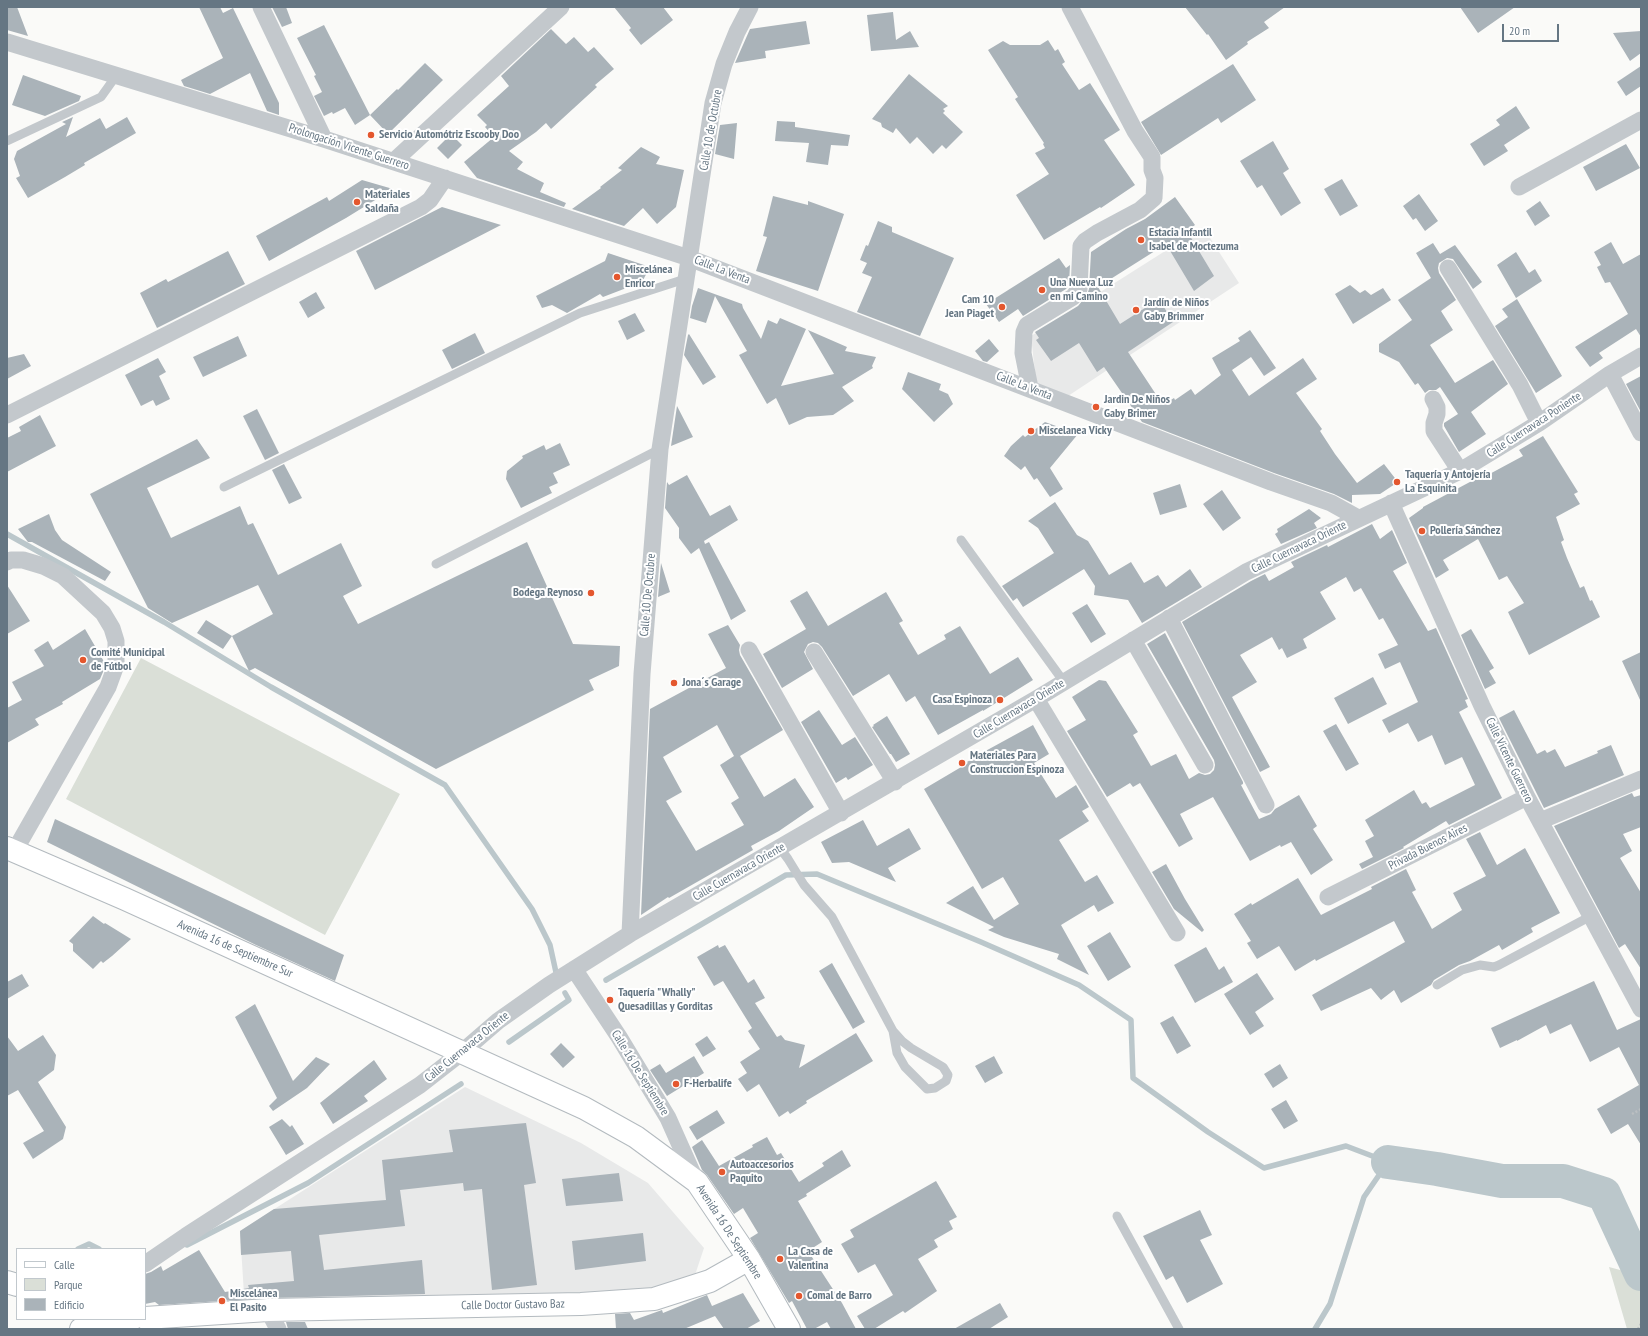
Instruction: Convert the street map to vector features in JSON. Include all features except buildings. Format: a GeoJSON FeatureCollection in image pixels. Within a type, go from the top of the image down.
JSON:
{"type":"FeatureCollection","features":[{"type":"Feature","properties":{"kind":"main road","name":"Avenida 16 de Septiembre Sur"},"geometry":{"type":"LineString","coordinates":[[10,850],[125,900],[461,1053]]}},
{"type":"Feature","properties":{"kind":"main road","name":"Avenida 16 De Septiembre"},"geometry":{"type":"LineString","coordinates":[[461,1053],[584,1108],[636,1138],[696,1182],[749,1259],[789,1329]]}},
{"type":"Feature","properties":{"kind":"main road","name":"Calle Doctor Gustavo Baz"},"geometry":{"type":"LineString","coordinates":[[146,1318],[268,1310],[581,1304],[654,1299],[710,1281],[749,1259]]}},
{"type":"Feature","properties":{"kind":"main road"},"geometry":{"type":"LineString","coordinates":[[91,1323],[122,1320]]}},
{"type":"Feature","properties":{"kind":"street"},"geometry":{"type":"LineString","coordinates":[[261,7],[324,139]]}},
{"type":"Feature","properties":{"kind":"street"},"geometry":{"type":"LineString","coordinates":[[394,161],[561,7]]}},
{"type":"Feature","properties":{"kind":"street","name":"Calle 10 de Octubre"},"geometry":{"type":"LineString","coordinates":[[689,258],[713,103],[724,64],[737,32],[750,7]]}},
{"type":"Feature","properties":{"kind":"street"},"geometry":{"type":"LineString","coordinates":[[1030,388],[1023,353],[1024,332],[1027,325],[1073,297],[1079,290],[1081,246],[1085,241],[1140,210],[1154,198],[1152,157],[1135,131],[1070,7]]}},
{"type":"Feature","properties":{"kind":"street","name":"Prolongación Vicente Guerrero"},"geometry":{"type":"LineString","coordinates":[[7,42],[394,161],[689,258]]}},
{"type":"Feature","properties":{"kind":"street"},"geometry":{"type":"LineString","coordinates":[[1519,187],[1641,120]]}},
{"type":"Feature","properties":{"kind":"street"},"geometry":{"type":"LineString","coordinates":[[7,415],[416,210],[430,200],[445,178]]}},
{"type":"Feature","properties":{"kind":"street","name":"Calle 10 De Octubre"},"geometry":{"type":"LineString","coordinates":[[630,934],[642,674],[660,449],[689,258]]}},
{"type":"Feature","properties":{"kind":"street","name":"Calle La Venta"},"geometry":{"type":"LineString","coordinates":[[689,258],[1271,482],[1331,503],[1358,518]]}},
{"type":"Feature","properties":{"kind":"street"},"geometry":{"type":"LineString","coordinates":[[1448,268],[1520,385],[1539,423]]}},
{"type":"Feature","properties":{"kind":"street","name":"Calle Cuernavaca Poniente"},"geometry":{"type":"LineString","coordinates":[[1358,518],[1460,471],[1539,423],[1610,374],[1641,356]]}},
{"type":"Feature","properties":{"kind":"street"},"geometry":{"type":"LineString","coordinates":[[1610,374],[1641,433]]}},
{"type":"Feature","properties":{"kind":"street"},"geometry":{"type":"LineString","coordinates":[[1433,399],[1437,407],[1434,431],[1460,471]]}},
{"type":"Feature","properties":{"kind":"street","name":"Calle Vicente Guerrero"},"geometry":{"type":"LineString","coordinates":[[1391,503],[1482,706],[1527,797],[1641,1009]]}},
{"type":"Feature","properties":{"kind":"street","name":"Calle Cuernavaca Oriente"},"geometry":{"type":"LineString","coordinates":[[146,1263],[420,1085],[461,1053],[498,1021],[574,969],[630,934],[895,782],[1246,572],[1358,518]]}},
{"type":"Feature","properties":{"kind":"street"},"geometry":{"type":"LineString","coordinates":[[7,562],[23,560],[43,566],[63,576],[103,613],[112,628],[116,641],[116,665],[108,687],[10,850]]}},
{"type":"Feature","properties":{"kind":"street"},"geometry":{"type":"LineString","coordinates":[[1169,618],[1266,805]]}},
{"type":"Feature","properties":{"kind":"street"},"geometry":{"type":"LineString","coordinates":[[1133,640],[1205,765]]}},
{"type":"Feature","properties":{"kind":"street"},"geometry":{"type":"LineString","coordinates":[[749,650],[841,813]]}},
{"type":"Feature","properties":{"kind":"street"},"geometry":{"type":"LineString","coordinates":[[814,652],[895,782]]}},
{"type":"Feature","properties":{"kind":"street"},"geometry":{"type":"LineString","coordinates":[[1036,699],[1177,933]]}},
{"type":"Feature","properties":{"kind":"street"},"geometry":{"type":"LineString","coordinates":[[1540,821],[1641,779]]}},
{"type":"Feature","properties":{"kind":"street","name":"Privada Buenos Aires"},"geometry":{"type":"LineString","coordinates":[[1328,897],[1527,797]]}},
{"type":"Feature","properties":{"kind":"street","name":"Calle 16 De Septiembre"},"geometry":{"type":"LineString","coordinates":[[574,969],[619,1037],[668,1118],[696,1182]]}},
{"type":"Feature","properties":{"kind":"street"},"geometry":{"type":"LineString","coordinates":[[268,1310],[278,1329]]}},
{"type":"Feature","properties":{"kind":"lane"},"geometry":{"type":"LineString","coordinates":[[7,141],[101,97],[116,76]]}},
{"type":"Feature","properties":{"kind":"lane"},"geometry":{"type":"LineString","coordinates":[[224,487],[580,313],[685,279]]}},
{"type":"Feature","properties":{"kind":"lane"},"geometry":{"type":"LineString","coordinates":[[436,564],[660,449]]}},
{"type":"Feature","properties":{"kind":"lane"},"geometry":{"type":"LineString","coordinates":[[961,540],[1064,682]]}},
{"type":"Feature","properties":{"kind":"lane"},"geometry":{"type":"LineString","coordinates":[[780,848],[804,885],[832,917],[893,1031],[911,1048],[943,1067],[948,1075],[946,1081],[936,1088],[927,1089],[919,1082],[905,1067],[898,1053],[893,1031]]}},
{"type":"Feature","properties":{"kind":"lane"},"geometry":{"type":"LineString","coordinates":[[1437,985],[1462,970],[1480,965],[1494,968],[1591,916]]}},
{"type":"Feature","properties":{"kind":"lane"},"geometry":{"type":"LineString","coordinates":[[1117,1216],[1179,1329]]}},
{"type":"Feature","properties":{"kind":"path"},"geometry":{"type":"LineString","coordinates":[[1632,1114],[1641,1109]]}},
{"type":"Feature","properties":{"kind":"path"},"geometry":{"type":"LineString","coordinates":[[1638,1329],[1641,1324]]}},
{"type":"Feature","properties":{"kind":"shaded area","name":"Jardín de Niños Gaby Brimmer"},"geometry":{"type":"Polygon","coordinates":[[[1203,227],[1239,283],[1068,396],[1037,391],[1031,336],[1203,227]]]}},
{"type":"Feature","properties":{"kind":"shaded area"},"geometry":{"type":"Polygon","coordinates":[[[465,1087],[581,1143],[648,1183],[704,1248],[692,1284],[615,1299],[245,1310],[240,1231],[465,1087]]]}},
{"type":"Feature","properties":{"kind":"green space"},"geometry":{"type":"Polygon","coordinates":[[[141,658],[400,794],[325,935],[66,799],[141,658]]]}},
{"type":"Feature","properties":{"kind":"green space"},"geometry":{"type":"Polygon","coordinates":[[[1609,1267],[1635,1274],[1641,1294],[1641,1329],[1627,1329],[1609,1267]]]}},
{"type":"Feature","properties":{"kind":"waterway"},"geometry":{"type":"LineString","coordinates":[[7,534],[164,622],[271,687],[445,785],[532,909],[550,945],[557,977]]}},
{"type":"Feature","properties":{"kind":"waterway"},"geometry":{"type":"LineString","coordinates":[[606,980],[786,875],[817,874],[981,942],[1079,985],[1131,1020],[1133,1078],[1208,1132],[1264,1168],[1346,1146],[1388,1162],[1364,1197],[1330,1304],[1315,1329]]}},
{"type":"Feature","properties":{"kind":"waterway"},"geometry":{"type":"LineString","coordinates":[[509,1042],[569,1000],[565,993]]}},
{"type":"Feature","properties":{"kind":"waterway"},"geometry":{"type":"LineString","coordinates":[[187,1245],[308,1183],[461,1084]]}},
{"type":"Feature","properties":{"kind":"waterway"},"geometry":{"type":"LineString","coordinates":[[1388,1162],[1502,1181],[1563,1181],[1604,1194],[1641,1274]]}},
{"type":"Feature","properties":{"kind":"waterway"},"geometry":{"type":"LineString","coordinates":[[80,1248],[89,1244],[97,1248]]}},
{"type":"Feature","properties":{"kind":"place","name":"Servicio Automótriz Escooby Doo"},"geometry":{"type":"Point","coordinates":[371,135]}},
{"type":"Feature","properties":{"kind":"place","name":"Materiales Saldaña"},"geometry":{"type":"Point","coordinates":[357,202]}},
{"type":"Feature","properties":{"kind":"place","name":"Estacia Infantil Isabel de Moctezuma"},"geometry":{"type":"Point","coordinates":[1141,240]}},
{"type":"Feature","properties":{"kind":"place","name":"Miscelánea Enricor"},"geometry":{"type":"Point","coordinates":[617,277]}},
{"type":"Feature","properties":{"kind":"place","name":"Una Nueva Luz en mi Camino"},"geometry":{"type":"Point","coordinates":[1042,290]}},
{"type":"Feature","properties":{"kind":"place","name":"Cam 10 Jean Piaget"},"geometry":{"type":"Point","coordinates":[1002,307]}},
{"type":"Feature","properties":{"kind":"place","name":"Jardín de Niños Gaby Brimmer"},"geometry":{"type":"Point","coordinates":[1136,310]}},
{"type":"Feature","properties":{"kind":"place","name":"Jardin De Niños Gaby Brimer"},"geometry":{"type":"Point","coordinates":[1096,407]}},
{"type":"Feature","properties":{"kind":"place","name":"Miscelanea Vicky"},"geometry":{"type":"Point","coordinates":[1031,431]}},
{"type":"Feature","properties":{"kind":"place","name":"Taquería y Antojería La Esquinita"},"geometry":{"type":"Point","coordinates":[1397,482]}},
{"type":"Feature","properties":{"kind":"place","name":"Pollería Sánchez"},"geometry":{"type":"Point","coordinates":[1422,531]}},
{"type":"Feature","properties":{"kind":"place","name":"Bodega Reynoso"},"geometry":{"type":"Point","coordinates":[591,593]}},
{"type":"Feature","properties":{"kind":"place","name":"Comité Municipal de Fútbol"},"geometry":{"type":"Point","coordinates":[83,660]}},
{"type":"Feature","properties":{"kind":"place","name":"Jona´s Garage"},"geometry":{"type":"Point","coordinates":[674,683]}},
{"type":"Feature","properties":{"kind":"place","name":"Casa Espinoza"},"geometry":{"type":"Point","coordinates":[1000,700]}},
{"type":"Feature","properties":{"kind":"place","name":"Materiales Para Construccion Espinoza"},"geometry":{"type":"Point","coordinates":[962,763]}},
{"type":"Feature","properties":{"kind":"place","name":"Taquería \"Whally\" Quesadillas y Gorditas"},"geometry":{"type":"Point","coordinates":[610,1000]}},
{"type":"Feature","properties":{"kind":"place","name":"F-Herbalife"},"geometry":{"type":"Point","coordinates":[676,1084]}},
{"type":"Feature","properties":{"kind":"place","name":"Autoaccesorios Paquito"},"geometry":{"type":"Point","coordinates":[722,1172]}},
{"type":"Feature","properties":{"kind":"place","name":"La Casa de Valentina"},"geometry":{"type":"Point","coordinates":[780,1259]}},
{"type":"Feature","properties":{"kind":"place","name":"Comal de Barro"},"geometry":{"type":"Point","coordinates":[799,1296]}},
{"type":"Feature","properties":{"kind":"place","name":"Miscelánea El Pasito"},"geometry":{"type":"Point","coordinates":[222,1301]}}]}
